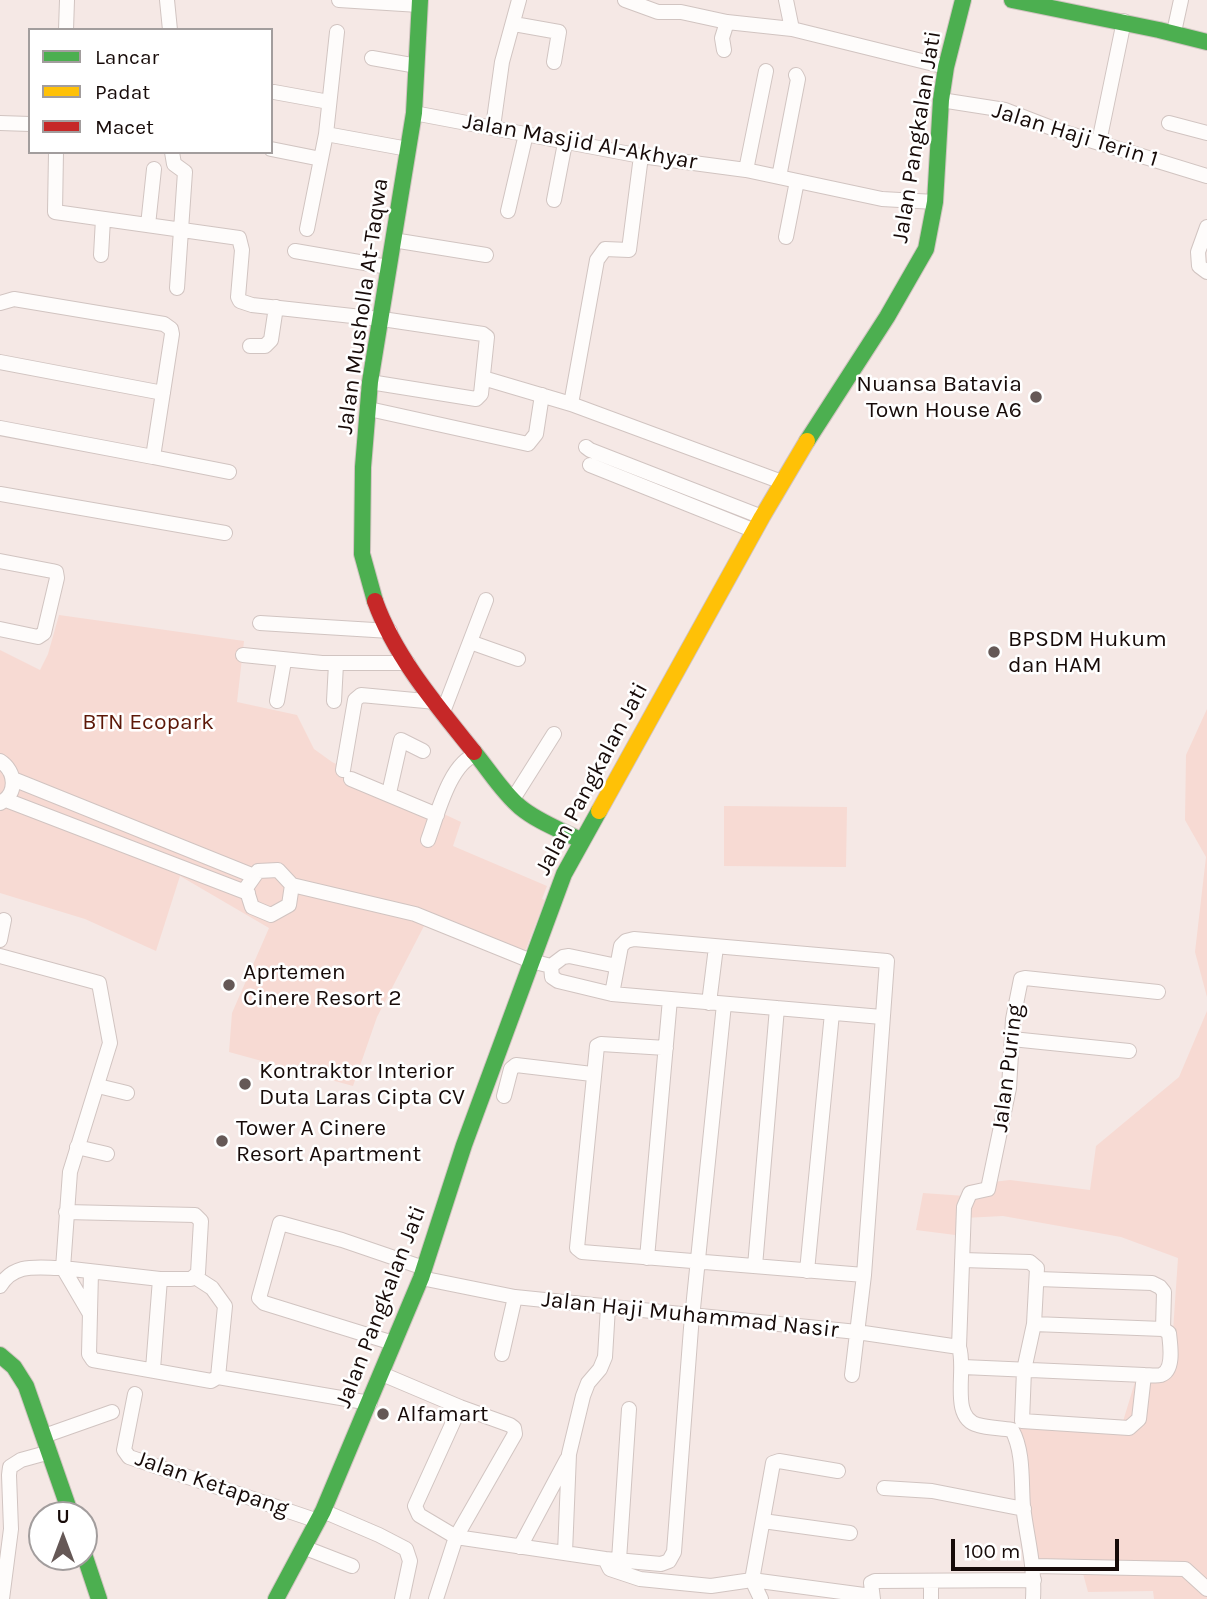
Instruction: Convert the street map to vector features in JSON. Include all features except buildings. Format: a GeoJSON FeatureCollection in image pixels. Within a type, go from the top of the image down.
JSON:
{"type":"FeatureCollection","features":[{"type":"Feature","properties":{"kind":"main road","name":"Jalan Pangkalan Jati"},"geometry":{"type":"LineString","coordinates":[[276,1599],[320,1516],[423,1273],[464,1145],[564,874],[782,482],[825,410],[887,317],[926,249],[935,202],[941,100],[946,67],[963,0]]}},
{"type":"Feature","properties":{"kind":"main road"},"geometry":{"type":"LineString","coordinates":[[1012,0],[1069,7],[1207,42]]}},
{"type":"Feature","properties":{"kind":"main road","name":"Jalan Musholla At-Taqwa"},"geometry":{"type":"LineString","coordinates":[[419,2],[414,113],[370,382],[363,467],[362,554],[369,588],[408,663],[476,755],[529,814],[582,841]]}},
{"type":"Feature","properties":{"kind":"main road"},"geometry":{"type":"LineString","coordinates":[[0,1355],[14,1367],[26,1386],[66,1501]]}},
{"type":"Feature","properties":{"kind":"main road"},"geometry":{"type":"LineString","coordinates":[[90,1571],[99,1599]]}},
{"type":"Feature","properties":{"kind":"street"},"geometry":{"type":"LineString","coordinates":[[66,28],[68,0]]}},
{"type":"Feature","properties":{"kind":"street"},"geometry":{"type":"LineString","coordinates":[[167,0],[170,28]]}},
{"type":"Feature","properties":{"kind":"street"},"geometry":{"type":"LineString","coordinates":[[339,0],[419,2]]}},
{"type":"Feature","properties":{"kind":"street"},"geometry":{"type":"LineString","coordinates":[[494,127],[502,62],[519,0]]}},
{"type":"Feature","properties":{"kind":"street"},"geometry":{"type":"LineString","coordinates":[[625,0],[658,12],[681,12],[727,22],[792,29],[946,67]]}},
{"type":"Feature","properties":{"kind":"street"},"geometry":{"type":"LineString","coordinates":[[786,0],[792,29]]}},
{"type":"Feature","properties":{"kind":"street"},"geometry":{"type":"LineString","coordinates":[[1174,32],[1181,0]]}},
{"type":"Feature","properties":{"kind":"street"},"geometry":{"type":"LineString","coordinates":[[1099,142],[1124,20]]}},
{"type":"Feature","properties":{"kind":"street"},"geometry":{"type":"LineString","coordinates":[[724,50],[722,38],[727,22]]}},
{"type":"Feature","properties":{"kind":"street"},"geometry":{"type":"LineString","coordinates":[[514,24],[559,32],[554,62]]}},
{"type":"Feature","properties":{"kind":"street"},"geometry":{"type":"LineString","coordinates":[[307,229],[326,134],[337,32]]}},
{"type":"Feature","properties":{"kind":"street"},"geometry":{"type":"LineString","coordinates":[[372,58],[417,66]]}},
{"type":"Feature","properties":{"kind":"street"},"geometry":{"type":"LineString","coordinates":[[746,170],[766,71]]}},
{"type":"Feature","properties":{"kind":"street"},"geometry":{"type":"LineString","coordinates":[[779,177],[798,79],[796,75]]}},
{"type":"Feature","properties":{"kind":"street"},"geometry":{"type":"LineString","coordinates":[[274,92],[329,102]]}},
{"type":"Feature","properties":{"kind":"street","name":"Jalan Haji Terin 1"},"geometry":{"type":"LineString","coordinates":[[941,100],[1005,110],[1057,130],[1207,176]]}},
{"type":"Feature","properties":{"kind":"street","name":"Jalan Masjid Al-Akhyar"},"geometry":{"type":"LineString","coordinates":[[414,113],[641,156],[746,170],[882,200],[935,202]]}},
{"type":"Feature","properties":{"kind":"street"},"geometry":{"type":"LineString","coordinates":[[0,123],[28,124]]}},
{"type":"Feature","properties":{"kind":"street"},"geometry":{"type":"LineString","coordinates":[[1169,123],[1207,133]]}},
{"type":"Feature","properties":{"kind":"street"},"geometry":{"type":"LineString","coordinates":[[326,134],[408,149]]}},
{"type":"Feature","properties":{"kind":"street"},"geometry":{"type":"LineString","coordinates":[[508,211],[526,134]]}},
{"type":"Feature","properties":{"kind":"street"},"geometry":{"type":"LineString","coordinates":[[554,200],[565,142]]}},
{"type":"Feature","properties":{"kind":"street"},"geometry":{"type":"LineString","coordinates":[[273,149],[321,159]]}},
{"type":"Feature","properties":{"kind":"street"},"geometry":{"type":"LineString","coordinates":[[56,154],[55,212],[239,237],[242,250],[238,296],[240,301],[253,305],[380,319],[485,335],[481,394],[476,399],[370,382]]}},
{"type":"Feature","properties":{"kind":"street"},"geometry":{"type":"LineString","coordinates":[[172,154],[174,163],[185,172],[177,288]]}},
{"type":"Feature","properties":{"kind":"street"},"geometry":{"type":"LineString","coordinates":[[571,404],[597,260],[605,249],[629,250],[641,156]]}},
{"type":"Feature","properties":{"kind":"street"},"geometry":{"type":"LineString","coordinates":[[148,225],[154,169]]}},
{"type":"Feature","properties":{"kind":"street"},"geometry":{"type":"LineString","coordinates":[[786,237],[797,181]]}},
{"type":"Feature","properties":{"kind":"street"},"geometry":{"type":"LineString","coordinates":[[101,255],[103,219]]}},
{"type":"Feature","properties":{"kind":"street"},"geometry":{"type":"LineString","coordinates":[[1207,227],[1198,252],[1199,266],[1207,272]]}},
{"type":"Feature","properties":{"kind":"street"},"geometry":{"type":"LineString","coordinates":[[393,240],[486,255]]}},
{"type":"Feature","properties":{"kind":"street"},"geometry":{"type":"LineString","coordinates":[[295,251],[388,267]]}},
{"type":"Feature","properties":{"kind":"street"},"geometry":{"type":"LineString","coordinates":[[0,303],[13,299],[164,324],[171,329],[153,457]]}},
{"type":"Feature","properties":{"kind":"street"},"geometry":{"type":"LineString","coordinates":[[250,346],[265,346],[271,340],[276,307]]}},
{"type":"Feature","properties":{"kind":"street"},"geometry":{"type":"LineString","coordinates":[[0,362],[163,393]]}},
{"type":"Feature","properties":{"kind":"street"},"geometry":{"type":"LineString","coordinates":[[483,378],[571,404],[782,482]]}},
{"type":"Feature","properties":{"kind":"street"},"geometry":{"type":"LineString","coordinates":[[369,409],[528,444],[536,434],[542,396]]}},
{"type":"Feature","properties":{"kind":"street"},"geometry":{"type":"LineString","coordinates":[[0,428],[229,472]]}},
{"type":"Feature","properties":{"kind":"street"},"geometry":{"type":"LineString","coordinates":[[586,447],[758,524]]}},
{"type":"Feature","properties":{"kind":"street"},"geometry":{"type":"LineString","coordinates":[[590,465],[758,524]]}},
{"type":"Feature","properties":{"kind":"street"},"geometry":{"type":"LineString","coordinates":[[0,494],[225,533]]}},
{"type":"Feature","properties":{"kind":"street"},"geometry":{"type":"LineString","coordinates":[[0,561],[56,572],[57,579],[44,633],[38,637],[0,629]]}},
{"type":"Feature","properties":{"kind":"street"},"geometry":{"type":"LineString","coordinates":[[437,815],[347,774],[355,700],[361,695],[440,707],[486,600]]}},
{"type":"Feature","properties":{"kind":"street"},"geometry":{"type":"LineString","coordinates":[[260,623],[390,631]]}},
{"type":"Feature","properties":{"kind":"street"},"geometry":{"type":"LineString","coordinates":[[470,642],[518,659]]}},
{"type":"Feature","properties":{"kind":"street"},"geometry":{"type":"LineString","coordinates":[[243,655],[336,664],[408,663]]}},
{"type":"Feature","properties":{"kind":"street"},"geometry":{"type":"LineString","coordinates":[[277,701],[284,661]]}},
{"type":"Feature","properties":{"kind":"street"},"geometry":{"type":"LineString","coordinates":[[334,701],[336,664]]}},
{"type":"Feature","properties":{"kind":"street"},"geometry":{"type":"LineString","coordinates":[[513,799],[554,734]]}},
{"type":"Feature","properties":{"kind":"street"},"geometry":{"type":"LineString","coordinates":[[389,793],[401,740],[423,751]]}},
{"type":"Feature","properties":{"kind":"street"},"geometry":{"type":"LineString","coordinates":[[428,840],[450,780],[468,757],[476,755]]}},
{"type":"Feature","properties":{"kind":"street"},"geometry":{"type":"LineString","coordinates":[[0,761],[7,766],[13,779],[12,791],[3,802],[248,893]]}},
{"type":"Feature","properties":{"kind":"street"},"geometry":{"type":"LineString","coordinates":[[13,779],[254,876]]}},
{"type":"Feature","properties":{"kind":"street"},"geometry":{"type":"LineString","coordinates":[[205,877],[212,859]]}},
{"type":"Feature","properties":{"kind":"street"},"geometry":{"type":"LineString","coordinates":[[292,885],[289,905],[271,915],[252,907],[246,888],[258,871],[278,870],[292,885],[415,914],[551,967]]}},
{"type":"Feature","properties":{"kind":"street"},"geometry":{"type":"LineString","coordinates":[[0,940],[4,920]]}},
{"type":"Feature","properties":{"kind":"street"},"geometry":{"type":"LineString","coordinates":[[612,994],[621,946],[634,939],[887,961],[864,1275],[852,1375]]}},
{"type":"Feature","properties":{"kind":"street"},"geometry":{"type":"LineString","coordinates":[[460,1407],[415,1506],[419,1515],[456,1537],[612,1559],[661,1564],[669,1561],[674,1552],[698,1262],[717,1003],[716,947]]}},
{"type":"Feature","properties":{"kind":"street"},"geometry":{"type":"LineString","coordinates":[[0,956],[99,983],[110,1043],[69,1172],[63,1268],[90,1314]]}},
{"type":"Feature","properties":{"kind":"street"},"geometry":{"type":"LineString","coordinates":[[551,967],[569,956],[617,965]]}},
{"type":"Feature","properties":{"kind":"street"},"geometry":{"type":"LineString","coordinates":[[551,967],[551,977],[558,981],[612,994],[882,1017]]}},
{"type":"Feature","properties":{"kind":"street","name":"Jalan Puring"},"geometry":{"type":"LineString","coordinates":[[1024,1509],[1017,1441],[1012,1430],[976,1425],[968,1421],[963,1413],[959,1347],[964,1207],[970,1193],[988,1189],[1009,1088],[1018,982],[1024,978],[1158,992]]}},
{"type":"Feature","properties":{"kind":"street"},"geometry":{"type":"LineString","coordinates":[[647,1258],[670,999]]}},
{"type":"Feature","properties":{"kind":"street"},"geometry":{"type":"LineString","coordinates":[[755,1266],[777,1009]]}},
{"type":"Feature","properties":{"kind":"street"},"geometry":{"type":"LineString","coordinates":[[807,1271],[832,1013]]}},
{"type":"Feature","properties":{"kind":"street"},"geometry":{"type":"LineString","coordinates":[[1012,1039],[1129,1051]]}},
{"type":"Feature","properties":{"kind":"street"},"geometry":{"type":"LineString","coordinates":[[666,1048],[601,1044],[594,1053],[576,1244],[582,1252],[864,1275]]}},
{"type":"Feature","properties":{"kind":"street"},"geometry":{"type":"LineString","coordinates":[[504,1096],[511,1069],[516,1065],[592,1074]]}},
{"type":"Feature","properties":{"kind":"street"},"geometry":{"type":"LineString","coordinates":[[98,1086],[127,1093]]}},
{"type":"Feature","properties":{"kind":"street"},"geometry":{"type":"LineString","coordinates":[[77,1147],[107,1154]]}},
{"type":"Feature","properties":{"kind":"street"},"geometry":{"type":"LineString","coordinates":[[66,1212],[198,1216],[201,1221],[198,1273],[195,1277]]}},
{"type":"Feature","properties":{"kind":"street","name":"Jalan Haji Muhammad Nasir"},"geometry":{"type":"LineString","coordinates":[[393,1343],[264,1303],[259,1297],[280,1223],[342,1240],[423,1273],[515,1297],[858,1332],[959,1347]]}},
{"type":"Feature","properties":{"kind":"street"},"geometry":{"type":"LineString","coordinates":[[962,1260],[1030,1262],[1037,1268],[1034,1324],[1024,1370],[1022,1421],[1129,1428],[1139,1419],[1144,1376]]}},
{"type":"Feature","properties":{"kind":"street"},"geometry":{"type":"LineString","coordinates":[[0,1286],[6,1276],[24,1268],[63,1268],[160,1279],[195,1277],[212,1288],[225,1306],[218,1377]]}},
{"type":"Feature","properties":{"kind":"street"},"geometry":{"type":"LineString","coordinates":[[91,1272],[89,1354],[93,1360],[211,1381],[218,1377],[370,1403]]}},
{"type":"Feature","properties":{"kind":"street"},"geometry":{"type":"LineString","coordinates":[[153,1369],[160,1279]]}},
{"type":"Feature","properties":{"kind":"street"},"geometry":{"type":"LineString","coordinates":[[1038,1279],[1152,1283],[1164,1292],[1163,1329]]}},
{"type":"Feature","properties":{"kind":"street"},"geometry":{"type":"LineString","coordinates":[[502,1354],[515,1297]]}},
{"type":"Feature","properties":{"kind":"street"},"geometry":{"type":"LineString","coordinates":[[565,1553],[569,1454],[583,1396],[605,1357],[608,1307]]}},
{"type":"Feature","properties":{"kind":"street"},"geometry":{"type":"LineString","coordinates":[[962,1367],[1144,1376],[1161,1375],[1167,1371],[1170,1361],[1169,1333],[1163,1329],[1034,1324]]}},
{"type":"Feature","properties":{"kind":"street"},"geometry":{"type":"LineString","coordinates":[[382,1374],[514,1428],[515,1434],[456,1537],[436,1599]]}},
{"type":"Feature","properties":{"kind":"street","name":"Jalan Ketapang"},"geometry":{"type":"LineString","coordinates":[[135,1394],[124,1450],[129,1457],[379,1535],[406,1549],[410,1561],[402,1599]]}},
{"type":"Feature","properties":{"kind":"street"},"geometry":{"type":"LineString","coordinates":[[629,1409],[610,1569],[640,1579],[711,1586],[752,1580],[869,1597],[871,1583],[881,1582],[1034,1573],[1185,1569],[1207,1589]]}},
{"type":"Feature","properties":{"kind":"street"},"geometry":{"type":"LineString","coordinates":[[44,1436],[112,1412]]}},
{"type":"Feature","properties":{"kind":"street"},"geometry":{"type":"LineString","coordinates":[[2,1599],[11,1529],[10,1468],[21,1460],[50,1452]]}},
{"type":"Feature","properties":{"kind":"street"},"geometry":{"type":"LineString","coordinates":[[520,1547],[569,1454]]}},
{"type":"Feature","properties":{"kind":"street"},"geometry":{"type":"LineString","coordinates":[[761,1599],[752,1580],[773,1463],[779,1461],[838,1471]]}},
{"type":"Feature","properties":{"kind":"street"},"geometry":{"type":"LineString","coordinates":[[884,1488],[932,1492],[1024,1509],[1034,1573],[1033,1599]]}},
{"type":"Feature","properties":{"kind":"street"},"geometry":{"type":"LineString","coordinates":[[764,1521],[850,1533]]}},
{"type":"Feature","properties":{"kind":"street"},"geometry":{"type":"LineString","coordinates":[[303,1548],[352,1566]]}},
{"type":"Feature","properties":{"kind":"street"},"geometry":{"type":"LineString","coordinates":[[930,1581],[931,1599]]}},
{"type":"Feature","properties":{"kind":"green space","name":"BTN Ecopark"},"geometry":{"type":"Polygon","coordinates":[[[59,615],[244,641],[237,702],[297,715],[314,749],[332,762],[461,822],[453,846],[547,886],[542,899],[545,900],[524,954],[425,924],[377,1017],[353,1086],[229,1052],[232,1013],[269,928],[180,876],[156,951],[85,919],[0,893],[0,650],[40,670],[48,654],[59,615]]]}},
{"type":"Feature","properties":{"kind":"green space"},"geometry":{"type":"Polygon","coordinates":[[[1207,709],[1207,997],[1195,952],[1206,857],[1185,820],[1186,755],[1207,709]]]}},
{"type":"Feature","properties":{"kind":"green space"},"geometry":{"type":"Polygon","coordinates":[[[724,806],[847,807],[846,867],[724,866],[724,806]]]}},
{"type":"Feature","properties":{"kind":"green space"},"geometry":{"type":"Polygon","coordinates":[[[1207,1011],[1207,1599],[1154,1599],[1153,1591],[1088,1592],[1081,1566],[1038,1561],[1018,1420],[1121,1428],[1138,1372],[1170,1375],[1178,1258],[1121,1237],[1003,1216],[964,1218],[963,1236],[916,1230],[923,1193],[965,1196],[967,1185],[1010,1180],[1090,1190],[1096,1146],[1179,1077],[1207,1011]]]}},
{"type":"Feature","properties":{"kind":"traffic: fast"},"geometry":{"type":"LineString","coordinates":[[375,601],[362,554],[363,467],[370,382],[414,113],[420,0]]}},
{"type":"Feature","properties":{"kind":"traffic: fast"},"geometry":{"type":"LineString","coordinates":[[807,441],[887,317],[926,249],[935,202],[941,100],[946,67],[963,0]]}},
{"type":"Feature","properties":{"kind":"traffic: fast"},"geometry":{"type":"LineString","coordinates":[[1012,0],[1207,42]]}},
{"type":"Feature","properties":{"kind":"traffic: fast"},"geometry":{"type":"LineString","coordinates":[[474,752],[501,788],[520,807],[582,841]]}},
{"type":"Feature","properties":{"kind":"traffic: fast"},"geometry":{"type":"LineString","coordinates":[[276,1599],[323,1511],[421,1278],[464,1145],[564,874],[599,811]]}},
{"type":"Feature","properties":{"kind":"traffic: fast"},"geometry":{"type":"LineString","coordinates":[[0,1355],[14,1367],[26,1386],[66,1501]]}},
{"type":"Feature","properties":{"kind":"traffic: fast"},"geometry":{"type":"LineString","coordinates":[[90,1571],[99,1599]]}},
{"type":"Feature","properties":{"kind":"traffic: slow"},"geometry":{"type":"LineString","coordinates":[[599,811],[807,441]]}},
{"type":"Feature","properties":{"kind":"traffic: jam"},"geometry":{"type":"LineString","coordinates":[[375,601],[383,622],[405,661],[474,752]]}},
{"type":"Feature","properties":{"kind":"place","name":"Nuansa Batavia Town House A6"},"geometry":{"type":"Point","coordinates":[1036,397]}},
{"type":"Feature","properties":{"kind":"place","name":"BPSDM Hukum dan HAM"},"geometry":{"type":"Point","coordinates":[994,652]}},
{"type":"Feature","properties":{"kind":"place","name":"Aprtemen Cinere Resort 2"},"geometry":{"type":"Point","coordinates":[229,985]}},
{"type":"Feature","properties":{"kind":"place","name":"Kontraktor Interior Duta Laras Cipta CV"},"geometry":{"type":"Point","coordinates":[245,1084]}},
{"type":"Feature","properties":{"kind":"place","name":"Tower A Cinere Resort Apartment"},"geometry":{"type":"Point","coordinates":[222,1141]}},
{"type":"Feature","properties":{"kind":"place","name":"Alfamart"},"geometry":{"type":"Point","coordinates":[383,1414]}}]}
